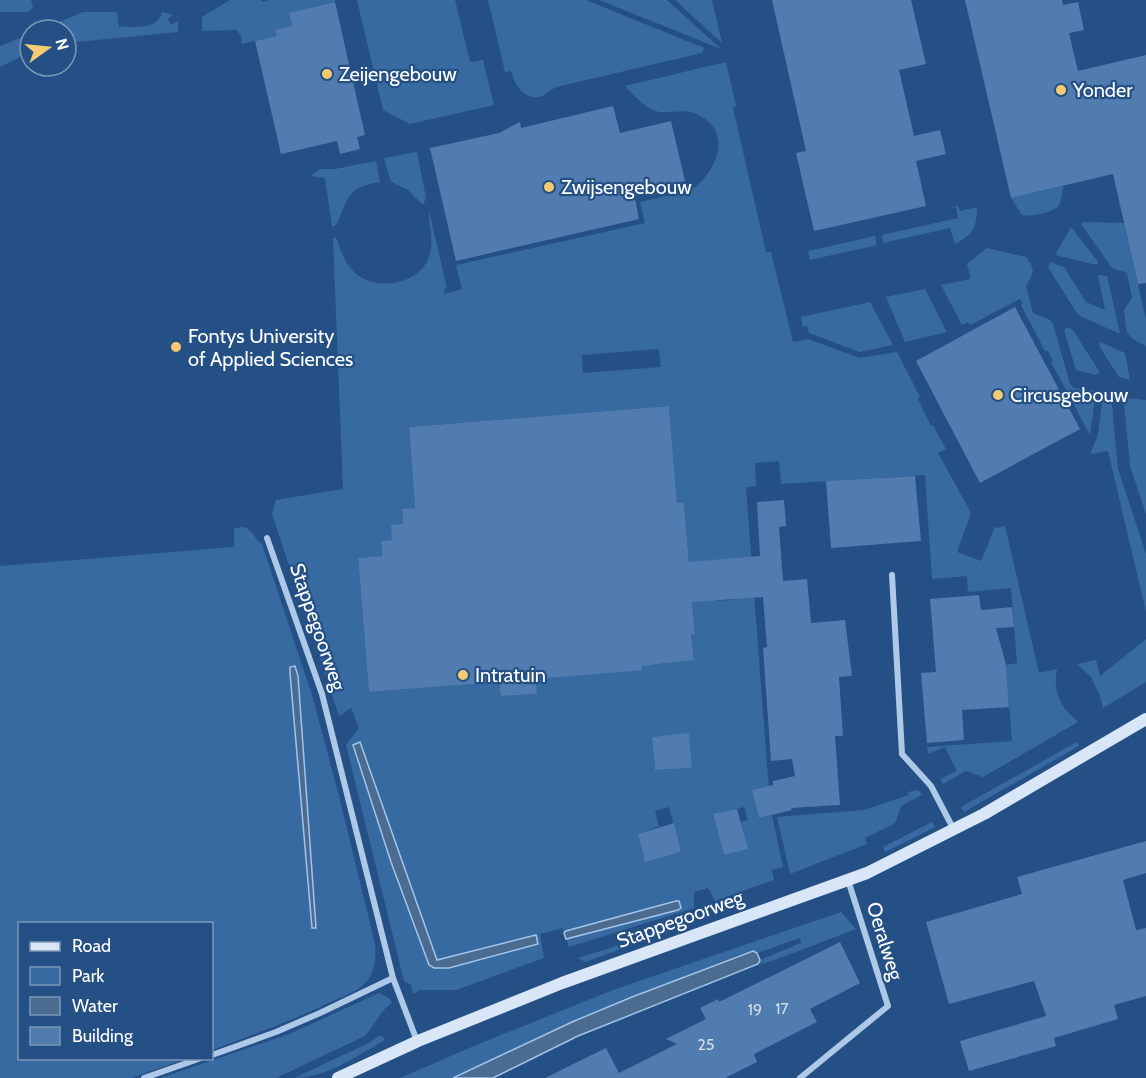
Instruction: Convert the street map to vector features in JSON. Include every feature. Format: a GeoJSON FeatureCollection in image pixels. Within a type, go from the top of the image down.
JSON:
{"type":"FeatureCollection","features":[{"type":"Feature","properties":{"kind":"street","name":"Stappegoorweg"},"geometry":{"type":"LineString","coordinates":[[267,538],[322,694],[393,978],[418,1041]]}},
{"type":"Feature","properties":{"kind":"street"},"geometry":{"type":"LineString","coordinates":[[892,575],[902,754],[931,786],[954,830]]}},
{"type":"Feature","properties":{"kind":"street","name":"Stappegoorweg"},"geometry":{"type":"LineString","coordinates":[[338,1078],[418,1041],[602,968],[848,880],[908,854],[1019,795],[1146,719]]}},
{"type":"Feature","properties":{"kind":"street","name":"Oeralweg"},"geometry":{"type":"LineString","coordinates":[[800,1078],[888,1006],[848,880]]}},
{"type":"Feature","properties":{"kind":"street"},"geometry":{"type":"LineString","coordinates":[[213,1055],[294,1025],[393,978]]}},
{"type":"Feature","properties":{"kind":"street"},"geometry":{"type":"LineString","coordinates":[[144,1078],[198,1060]]}},
{"type":"Feature","properties":{"kind":"green space"},"geometry":{"type":"Polygon","coordinates":[[[0,0],[31,0],[33,7],[28,12],[0,12],[0,0]]]}},
{"type":"Feature","properties":{"kind":"green space"},"geometry":{"type":"Polygon","coordinates":[[[230,0],[260,0],[263,2],[268,0],[335,0],[335,2],[289,13],[292,26],[277,36],[242,44],[241,35],[236,30],[202,31],[202,17],[230,0]]]}},
{"type":"Feature","properties":{"kind":"green space"},"geometry":{"type":"Polygon","coordinates":[[[357,0],[455,0],[470,62],[483,60],[494,105],[410,124],[383,110],[357,0]]]}},
{"type":"Feature","properties":{"kind":"green space"},"geometry":{"type":"Polygon","coordinates":[[[488,0],[586,0],[704,48],[702,53],[556,87],[543,95],[533,97],[520,89],[511,71],[505,72],[488,0]]]}},
{"type":"Feature","properties":{"kind":"green space"},"geometry":{"type":"Polygon","coordinates":[[[599,0],[667,0],[721,49],[599,0]]]}},
{"type":"Feature","properties":{"kind":"green space"},"geometry":{"type":"Polygon","coordinates":[[[675,0],[712,0],[722,43],[675,0]]]}},
{"type":"Feature","properties":{"kind":"green space"},"geometry":{"type":"Polygon","coordinates":[[[83,12],[117,12],[119,27],[139,27],[156,22],[162,12],[173,15],[168,19],[171,25],[178,21],[178,32],[78,42],[78,18],[69,18],[83,12]]]}},
{"type":"Feature","properties":{"kind":"green space"},"geometry":{"type":"Polygon","coordinates":[[[18,39],[18,58],[0,67],[0,46],[18,39]]]}},
{"type":"Feature","properties":{"kind":"green space"},"geometry":{"type":"Polygon","coordinates":[[[726,62],[736,106],[733,108],[766,252],[771,252],[793,342],[808,339],[860,358],[897,352],[920,397],[918,399],[931,426],[933,425],[946,449],[938,453],[971,513],[957,552],[981,561],[995,527],[1005,526],[1039,673],[1057,669],[1056,685],[1059,698],[1078,722],[983,777],[966,771],[943,784],[940,779],[957,771],[945,747],[928,754],[927,747],[1012,741],[1006,665],[1017,663],[1011,588],[968,592],[967,576],[932,579],[925,475],[781,484],[779,461],[755,463],[756,486],[746,487],[770,805],[765,787],[752,790],[759,818],[772,815],[783,867],[772,870],[774,880],[715,901],[708,888],[694,892],[694,908],[569,947],[562,928],[540,934],[544,958],[456,990],[420,990],[414,994],[410,984],[404,981],[346,745],[359,728],[351,708],[339,716],[272,514],[276,500],[343,489],[333,238],[336,238],[350,267],[362,278],[383,283],[406,280],[423,267],[429,257],[431,239],[429,211],[447,288],[444,289],[444,294],[462,289],[456,265],[645,223],[640,202],[691,190],[701,182],[715,162],[718,139],[715,129],[707,120],[684,111],[658,112],[653,110],[642,103],[625,86],[726,62]],[[659,349],[582,355],[583,373],[661,367],[659,349]],[[669,406],[409,427],[415,508],[402,510],[403,524],[392,540],[381,541],[382,556],[358,558],[369,692],[499,682],[501,696],[537,694],[536,679],[643,669],[641,646],[651,645],[654,665],[694,659],[691,635],[695,634],[684,503],[677,503],[669,406]],[[736,558],[713,581],[715,601],[740,599],[736,558]],[[689,734],[652,737],[655,770],[692,768],[689,734]],[[359,742],[353,746],[391,862],[429,965],[434,968],[449,968],[538,944],[437,960],[359,742]],[[669,807],[655,811],[659,826],[638,834],[645,862],[681,852],[669,807]],[[744,807],[713,815],[724,855],[747,849],[741,822],[748,820],[744,807]]]}},
{"type":"Feature","properties":{"kind":"green space"},"geometry":{"type":"Polygon","coordinates":[[[417,152],[426,198],[423,205],[408,190],[391,182],[384,158],[417,152]]]}},
{"type":"Feature","properties":{"kind":"green space"},"geometry":{"type":"Polygon","coordinates":[[[376,161],[380,182],[369,184],[355,191],[347,201],[336,225],[332,227],[325,178],[311,176],[320,169],[335,169],[376,161]]]}},
{"type":"Feature","properties":{"kind":"green space"},"geometry":{"type":"Polygon","coordinates":[[[1063,186],[1059,205],[1042,214],[1022,215],[1011,198],[1063,186]]]}},
{"type":"Feature","properties":{"kind":"green space"},"geometry":{"type":"Polygon","coordinates":[[[958,206],[960,211],[977,207],[977,215],[975,226],[970,234],[955,244],[950,228],[883,243],[882,235],[958,218],[956,207],[948,208],[958,206]]]}},
{"type":"Feature","properties":{"kind":"green space"},"geometry":{"type":"Polygon","coordinates":[[[1083,222],[1124,223],[1146,320],[1146,346],[1130,336],[1126,329],[1124,310],[1132,298],[1127,273],[1112,268],[1081,224],[1083,222]]]}},
{"type":"Feature","properties":{"kind":"green space"},"geometry":{"type":"Polygon","coordinates":[[[1071,227],[1098,262],[1097,265],[1055,255],[1071,227]]]}},
{"type":"Feature","properties":{"kind":"green space"},"geometry":{"type":"Polygon","coordinates":[[[875,236],[877,245],[810,260],[808,251],[875,236]]]}},
{"type":"Feature","properties":{"kind":"green space"},"geometry":{"type":"Polygon","coordinates":[[[987,248],[1026,257],[1031,265],[1032,274],[1026,286],[1033,313],[1050,320],[1053,324],[1070,384],[1074,388],[1096,391],[1090,435],[1051,362],[1053,361],[1048,351],[1045,351],[1021,305],[1023,304],[1020,299],[970,325],[968,322],[962,325],[941,285],[971,279],[967,264],[987,248]]]}},
{"type":"Feature","properties":{"kind":"green space"},"geometry":{"type":"Polygon","coordinates":[[[1050,262],[1064,267],[1086,302],[1105,310],[1098,275],[1107,276],[1120,333],[1078,315],[1048,267],[1050,262]]]}},
{"type":"Feature","properties":{"kind":"green space"},"geometry":{"type":"Polygon","coordinates":[[[925,289],[947,332],[905,342],[886,297],[925,289]]]}},
{"type":"Feature","properties":{"kind":"green space"},"geometry":{"type":"Polygon","coordinates":[[[870,302],[893,345],[860,352],[809,333],[807,326],[803,327],[801,317],[870,302]]]}},
{"type":"Feature","properties":{"kind":"green space"},"geometry":{"type":"Polygon","coordinates":[[[1067,327],[1073,330],[1099,371],[1096,375],[1076,370],[1064,330],[1067,327]]]}},
{"type":"Feature","properties":{"kind":"green space"},"geometry":{"type":"Polygon","coordinates":[[[1100,342],[1125,353],[1130,380],[1119,377],[1099,346],[1100,342]]]}},
{"type":"Feature","properties":{"kind":"green space"},"geometry":{"type":"Polygon","coordinates":[[[1103,394],[1111,395],[1118,469],[1146,554],[1146,612],[1108,451],[1090,454],[1098,435],[1103,394]]]}},
{"type":"Feature","properties":{"kind":"green space"},"geometry":{"type":"Polygon","coordinates":[[[1128,398],[1146,400],[1146,514],[1130,466],[1124,402],[1128,398]]]}},
{"type":"Feature","properties":{"kind":"green space"},"geometry":{"type":"Polygon","coordinates":[[[244,527],[262,544],[312,695],[375,944],[373,970],[369,979],[350,994],[213,1050],[213,922],[18,922],[18,1060],[183,1060],[131,1078],[0,1078],[0,566],[234,547],[234,528],[244,527]]]}},
{"type":"Feature","properties":{"kind":"green space"},"geometry":{"type":"Polygon","coordinates":[[[1146,639],[1146,682],[1103,708],[1091,677],[1077,664],[1096,660],[1100,676],[1146,639]]]}},
{"type":"Feature","properties":{"kind":"green space"},"geometry":{"type":"Polygon","coordinates":[[[1077,742],[1079,746],[964,812],[961,807],[1077,742]]]}},
{"type":"Feature","properties":{"kind":"green space"},"geometry":{"type":"Polygon","coordinates":[[[918,790],[922,795],[902,805],[895,823],[865,838],[867,844],[790,874],[777,817],[864,810],[918,790]]]}},
{"type":"Feature","properties":{"kind":"green space"},"geometry":{"type":"Polygon","coordinates":[[[932,822],[935,827],[885,852],[883,847],[932,822]]]}},
{"type":"Feature","properties":{"kind":"green space"},"geometry":{"type":"Polygon","coordinates":[[[841,912],[856,929],[772,961],[758,964],[760,960],[801,943],[800,938],[757,953],[753,951],[739,955],[572,1022],[453,1078],[400,1078],[613,990],[841,912]]]}},
{"type":"Feature","properties":{"kind":"green space"},"geometry":{"type":"Polygon","coordinates":[[[686,924],[686,926],[585,962],[578,958],[686,924]]]}},
{"type":"Feature","properties":{"kind":"green space"},"geometry":{"type":"Polygon","coordinates":[[[379,993],[390,999],[392,1003],[363,1037],[276,1078],[161,1078],[292,1033],[379,993]]]}},
{"type":"Feature","properties":{"kind":"green space"},"geometry":{"type":"Polygon","coordinates":[[[378,1036],[382,1036],[385,1040],[341,1065],[318,1074],[294,1078],[369,1043],[378,1036]]]}},
{"type":"Feature","properties":{"kind":"water"},"geometry":{"type":"Polygon","coordinates":[[[295,666],[298,676],[316,928],[312,928],[290,673],[290,667],[295,666]]]}},
{"type":"Feature","properties":{"kind":"water"},"geometry":{"type":"Polygon","coordinates":[[[360,742],[437,960],[536,935],[538,944],[449,968],[434,968],[429,965],[391,862],[353,745],[360,742]]]}},
{"type":"Feature","properties":{"kind":"water"},"geometry":{"type":"Polygon","coordinates":[[[679,901],[681,908],[678,910],[566,939],[564,933],[566,931],[679,901]]]}},
{"type":"Feature","properties":{"kind":"water"},"geometry":{"type":"Polygon","coordinates":[[[753,951],[757,953],[760,960],[758,964],[578,1036],[493,1078],[453,1078],[572,1022],[753,951]]]}},
{"type":"Feature","properties":{"kind":"building"},"geometry":{"type":"Polygon","coordinates":[[[772,0],[911,0],[926,64],[899,70],[914,136],[940,130],[946,154],[916,161],[926,206],[814,231],[796,153],[806,151],[772,0]]]}},
{"type":"Feature","properties":{"kind":"building","name":"Yonder"},"geometry":{"type":"Polygon","coordinates":[[[965,0],[1062,0],[1063,5],[1078,2],[1084,30],[1069,33],[1078,71],[1146,55],[1146,283],[1138,284],[1113,174],[1011,198],[965,0]]]}},
{"type":"Feature","properties":{"kind":"building","name":"Zeijengebouw"},"geometry":{"type":"Polygon","coordinates":[[[335,2],[365,135],[357,137],[360,149],[340,154],[337,141],[281,154],[255,41],[277,36],[275,30],[292,26],[289,13],[335,2]]]}},
{"type":"Feature","properties":{"kind":"building","name":"Zwijsengebouw"},"geometry":{"type":"Polygon","coordinates":[[[613,106],[620,133],[671,121],[685,181],[634,193],[639,219],[456,261],[430,148],[499,133],[520,122],[521,128],[613,106]]]}},
{"type":"Feature","properties":{"kind":"building","name":"Circusgebouw"},"geometry":{"type":"Polygon","coordinates":[[[1015,307],[1080,429],[980,483],[916,361],[1015,307]]]}},
{"type":"Feature","properties":{"kind":"building"},"geometry":{"type":"Polygon","coordinates":[[[669,406],[677,503],[684,503],[689,562],[760,556],[757,502],[784,500],[786,526],[779,527],[783,581],[807,579],[811,623],[845,620],[852,676],[839,677],[843,736],[835,736],[840,805],[791,808],[792,810],[759,818],[752,790],[773,785],[773,781],[795,776],[792,759],[771,761],[763,648],[767,647],[763,597],[692,602],[695,634],[691,635],[694,660],[642,666],[643,670],[536,679],[537,694],[501,696],[499,682],[369,692],[358,558],[382,556],[381,541],[392,540],[391,525],[403,524],[402,509],[415,508],[409,427],[669,406]]]}},
{"type":"Feature","properties":{"kind":"building"},"geometry":{"type":"Polygon","coordinates":[[[915,476],[921,541],[831,548],[826,481],[915,476]]]}},
{"type":"Feature","properties":{"kind":"building"},"geometry":{"type":"Polygon","coordinates":[[[979,595],[981,610],[1012,607],[1014,627],[996,628],[1006,665],[1009,707],[962,710],[964,740],[927,743],[921,673],[936,672],[930,599],[979,595]]]}},
{"type":"Feature","properties":{"kind":"building"},"geometry":{"type":"Polygon","coordinates":[[[689,733],[692,768],[655,770],[652,737],[689,733]]]}},
{"type":"Feature","properties":{"kind":"building"},"geometry":{"type":"Polygon","coordinates":[[[737,809],[748,849],[724,855],[713,814],[737,809]]]}},
{"type":"Feature","properties":{"kind":"building"},"geometry":{"type":"Polygon","coordinates":[[[674,823],[681,852],[645,862],[638,834],[674,823]]]}},
{"type":"Feature","properties":{"kind":"building"},"geometry":{"type":"Polygon","coordinates":[[[1146,841],[1146,873],[1123,880],[1136,930],[1146,928],[1146,996],[1114,1005],[1118,1019],[1054,1038],[1056,1046],[969,1071],[960,1041],[1046,1016],[1034,981],[949,1004],[926,922],[1022,894],[1017,877],[1146,841]]]}},
{"type":"Feature","properties":{"kind":"building"},"geometry":{"type":"Polygon","coordinates":[[[840,942],[860,983],[810,1009],[817,1022],[754,1054],[757,1062],[725,1078],[545,1078],[606,1048],[619,1073],[677,1044],[666,1039],[706,1019],[700,1008],[718,999],[719,1002],[840,942]]]}},
{"type":"Feature","properties":{"kind":"place","name":"Zeijengebouw"},"geometry":{"type":"Point","coordinates":[327,74]}},
{"type":"Feature","properties":{"kind":"place","name":"Yonder"},"geometry":{"type":"Point","coordinates":[1061,90]}},
{"type":"Feature","properties":{"kind":"place","name":"Zwijsengebouw"},"geometry":{"type":"Point","coordinates":[549,187]}},
{"type":"Feature","properties":{"kind":"place","name":"Fontys University of Applied Sciences"},"geometry":{"type":"Point","coordinates":[176,347]}},
{"type":"Feature","properties":{"kind":"place","name":"Circusgebouw"},"geometry":{"type":"Point","coordinates":[998,395]}},
{"type":"Feature","properties":{"kind":"place","name":"Intratuin"},"geometry":{"type":"Point","coordinates":[463,675]}}]}
